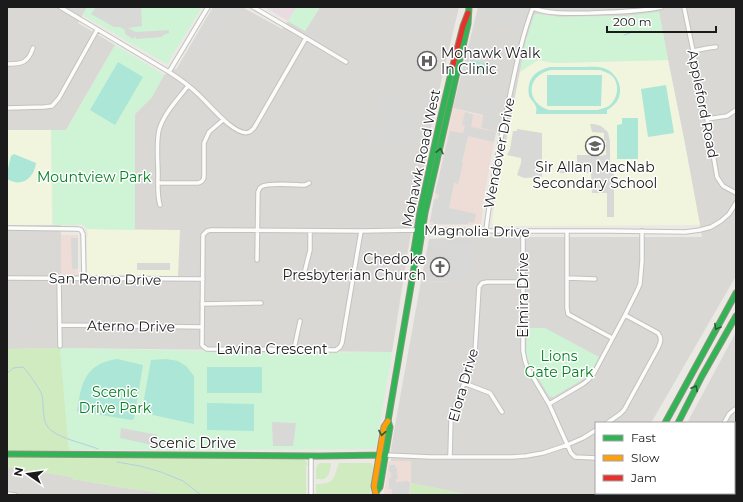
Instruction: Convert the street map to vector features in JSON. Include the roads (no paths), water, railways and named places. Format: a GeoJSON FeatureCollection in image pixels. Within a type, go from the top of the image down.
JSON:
{"type":"FeatureCollection","features":[{"type":"Feature","properties":{"kind":"main road","name":"Mohawk Road West"},"geometry":{"type":"LineString","coordinates":[[420,230],[446,125],[468,24],[469,7]]}},
{"type":"Feature","properties":{"kind":"main road","name":"Mohawk Road West"},"geometry":{"type":"LineString","coordinates":[[376,494],[380,487],[390,427],[388,421],[414,262],[418,257],[420,212],[441,116],[463,26],[468,13]]}},
{"type":"Feature","properties":{"kind":"main road"},"geometry":{"type":"LineString","coordinates":[[441,116],[446,125]]}},
{"type":"Feature","properties":{"kind":"main road"},"geometry":{"type":"LineString","coordinates":[[666,422],[736,293]]}},
{"type":"Feature","properties":{"kind":"main road"},"geometry":{"type":"LineString","coordinates":[[679,422],[702,376],[736,316]]}},
{"type":"Feature","properties":{"kind":"main road","name":"Mohawk Road West"},"geometry":{"type":"LineString","coordinates":[[376,494],[374,486],[379,455],[384,426],[388,421]]}},
{"type":"Feature","properties":{"kind":"main road","name":"Scenic Drive"},"geometry":{"type":"LineString","coordinates":[[7,454],[385,455]]}},
{"type":"Feature","properties":{"kind":"street"},"geometry":{"type":"LineString","coordinates":[[60,7],[169,72],[199,95],[223,120],[244,133],[250,132],[254,128],[306,38]]}},
{"type":"Feature","properties":{"kind":"street"},"geometry":{"type":"LineString","coordinates":[[169,72],[208,7]]}},
{"type":"Feature","properties":{"kind":"street"},"geometry":{"type":"LineString","coordinates":[[254,7],[346,62]]}},
{"type":"Feature","properties":{"kind":"street"},"geometry":{"type":"LineString","coordinates":[[533,7],[549,13],[566,14],[625,12],[662,7]]}},
{"type":"Feature","properties":{"kind":"street","name":"Wendover Drive"},"geometry":{"type":"LineString","coordinates":[[486,230],[492,182],[508,103],[524,33],[533,7]]}},
{"type":"Feature","properties":{"kind":"street","name":"Appleford Road"},"geometry":{"type":"LineString","coordinates":[[684,7],[707,119],[717,177],[723,186],[736,193]]}},
{"type":"Feature","properties":{"kind":"street"},"geometry":{"type":"LineString","coordinates":[[7,108],[52,106],[97,30]]}},
{"type":"Feature","properties":{"kind":"street"},"geometry":{"type":"LineString","coordinates":[[692,51],[716,47]]}},
{"type":"Feature","properties":{"kind":"street"},"geometry":{"type":"LineString","coordinates":[[7,64],[20,64],[27,60],[33,48]]}},
{"type":"Feature","properties":{"kind":"street"},"geometry":{"type":"LineString","coordinates":[[160,205],[158,200],[159,130],[166,116],[188,86]]}},
{"type":"Feature","properties":{"kind":"street"},"geometry":{"type":"LineString","coordinates":[[707,119],[727,116],[736,110]]}},
{"type":"Feature","properties":{"kind":"street"},"geometry":{"type":"LineString","coordinates":[[158,183],[201,182],[204,179],[204,143],[206,136],[223,120]]}},
{"type":"Feature","properties":{"kind":"street"},"geometry":{"type":"LineString","coordinates":[[257,260],[259,187],[269,184],[305,185],[309,183]]}},
{"type":"Feature","properties":{"kind":"street","name":"Magnolia Drive"},"geometry":{"type":"LineString","coordinates":[[207,231],[486,230],[685,232],[711,227],[729,214],[736,203]]}},
{"type":"Feature","properties":{"kind":"street"},"geometry":{"type":"LineString","coordinates":[[7,228],[81,230],[83,234],[84,279]]}},
{"type":"Feature","properties":{"kind":"street","name":"Lavina Crescent"},"geometry":{"type":"LineString","coordinates":[[207,231],[203,235],[202,344],[204,347],[207,349],[336,350],[342,343],[361,231]]}},
{"type":"Feature","properties":{"kind":"street"},"geometry":{"type":"LineString","coordinates":[[303,278],[310,250],[310,231]]}},
{"type":"Feature","properties":{"kind":"street","name":"Elmira Drive"},"geometry":{"type":"LineString","coordinates":[[523,231],[523,354],[527,367],[549,404],[567,445]]}},
{"type":"Feature","properties":{"kind":"street"},"geometry":{"type":"LineString","coordinates":[[567,231],[566,308],[568,314],[612,338]]}},
{"type":"Feature","properties":{"kind":"street"},"geometry":{"type":"LineString","coordinates":[[549,404],[588,380],[594,373],[637,291],[641,278],[642,231]]}},
{"type":"Feature","properties":{"kind":"street","name":"San Remo Drive"},"geometry":{"type":"LineString","coordinates":[[7,278],[202,279]]}},
{"type":"Feature","properties":{"kind":"street"},"geometry":{"type":"LineString","coordinates":[[59,278],[60,346]]}},
{"type":"Feature","properties":{"kind":"street"},"geometry":{"type":"LineString","coordinates":[[567,278],[595,279]]}},
{"type":"Feature","properties":{"kind":"street","name":"Elora Drive"},"geometry":{"type":"LineString","coordinates":[[450,457],[451,418],[475,353],[479,288],[482,283],[487,282],[523,282]]}},
{"type":"Feature","properties":{"kind":"street"},"geometry":{"type":"LineString","coordinates":[[202,304],[261,303]]}},
{"type":"Feature","properties":{"kind":"street"},"geometry":{"type":"LineString","coordinates":[[608,422],[624,410],[661,340],[661,336],[658,333],[625,315]]}},
{"type":"Feature","properties":{"kind":"street"},"geometry":{"type":"LineString","coordinates":[[294,349],[300,321]]}},
{"type":"Feature","properties":{"kind":"street","name":"Aterno Drive"},"geometry":{"type":"LineString","coordinates":[[60,325],[202,326]]}},
{"type":"Feature","properties":{"kind":"street"},"geometry":{"type":"LineString","coordinates":[[464,383],[490,393],[502,412]]}},
{"type":"Feature","properties":{"kind":"street"},"geometry":{"type":"LineString","coordinates":[[725,422],[729,414],[735,409]]}},
{"type":"Feature","properties":{"kind":"street"},"geometry":{"type":"LineString","coordinates":[[385,455],[450,457],[526,456],[567,445],[595,431]]}},
{"type":"Feature","properties":{"kind":"street"},"geometry":{"type":"LineString","coordinates":[[567,445],[575,457],[595,458]]}},
{"type":"Feature","properties":{"kind":"street"},"geometry":{"type":"LineString","coordinates":[[311,456],[311,495]]}},
{"type":"Feature","properties":{"kind":"street"},"geometry":{"type":"LineString","coordinates":[[7,494],[15,495]]}},
{"type":"Feature","properties":{"kind":"waterway"},"geometry":{"type":"LineString","coordinates":[[624,35],[630,33]]}},
{"type":"Feature","properties":{"kind":"waterway"},"geometry":{"type":"LineString","coordinates":[[7,371],[9,372],[13,368],[23,367],[31,376],[42,395],[44,419],[47,426],[51,430],[63,437],[98,449]]}},
{"type":"Feature","properties":{"kind":"waterway"},"geometry":{"type":"LineString","coordinates":[[117,462],[161,472],[183,481],[201,495]]}},
{"type":"Feature","properties":{"kind":"place","name":"Mohawk Walk In Clinic"},"geometry":{"type":"Point","coordinates":[427,61]}},
{"type":"Feature","properties":{"kind":"place","name":"Sir Allan MacNab Secondary School"},"geometry":{"type":"Point","coordinates":[595,146]}},
{"type":"Feature","properties":{"kind":"place","name":"Chedoke Presbyterian Church"},"geometry":{"type":"Point","coordinates":[440,267]}},
{"type":"Feature","properties":{"kind":"park label","name":"Mountview Park"},"geometry":{"type":"Point","coordinates":[94,177]}},
{"type":"Feature","properties":{"kind":"park label","name":"Lions Gate Park"},"geometry":{"type":"Point","coordinates":[559,364]}},
{"type":"Feature","properties":{"kind":"park label","name":"Scenic Drive Park"},"geometry":{"type":"Point","coordinates":[115,400]}}]}
